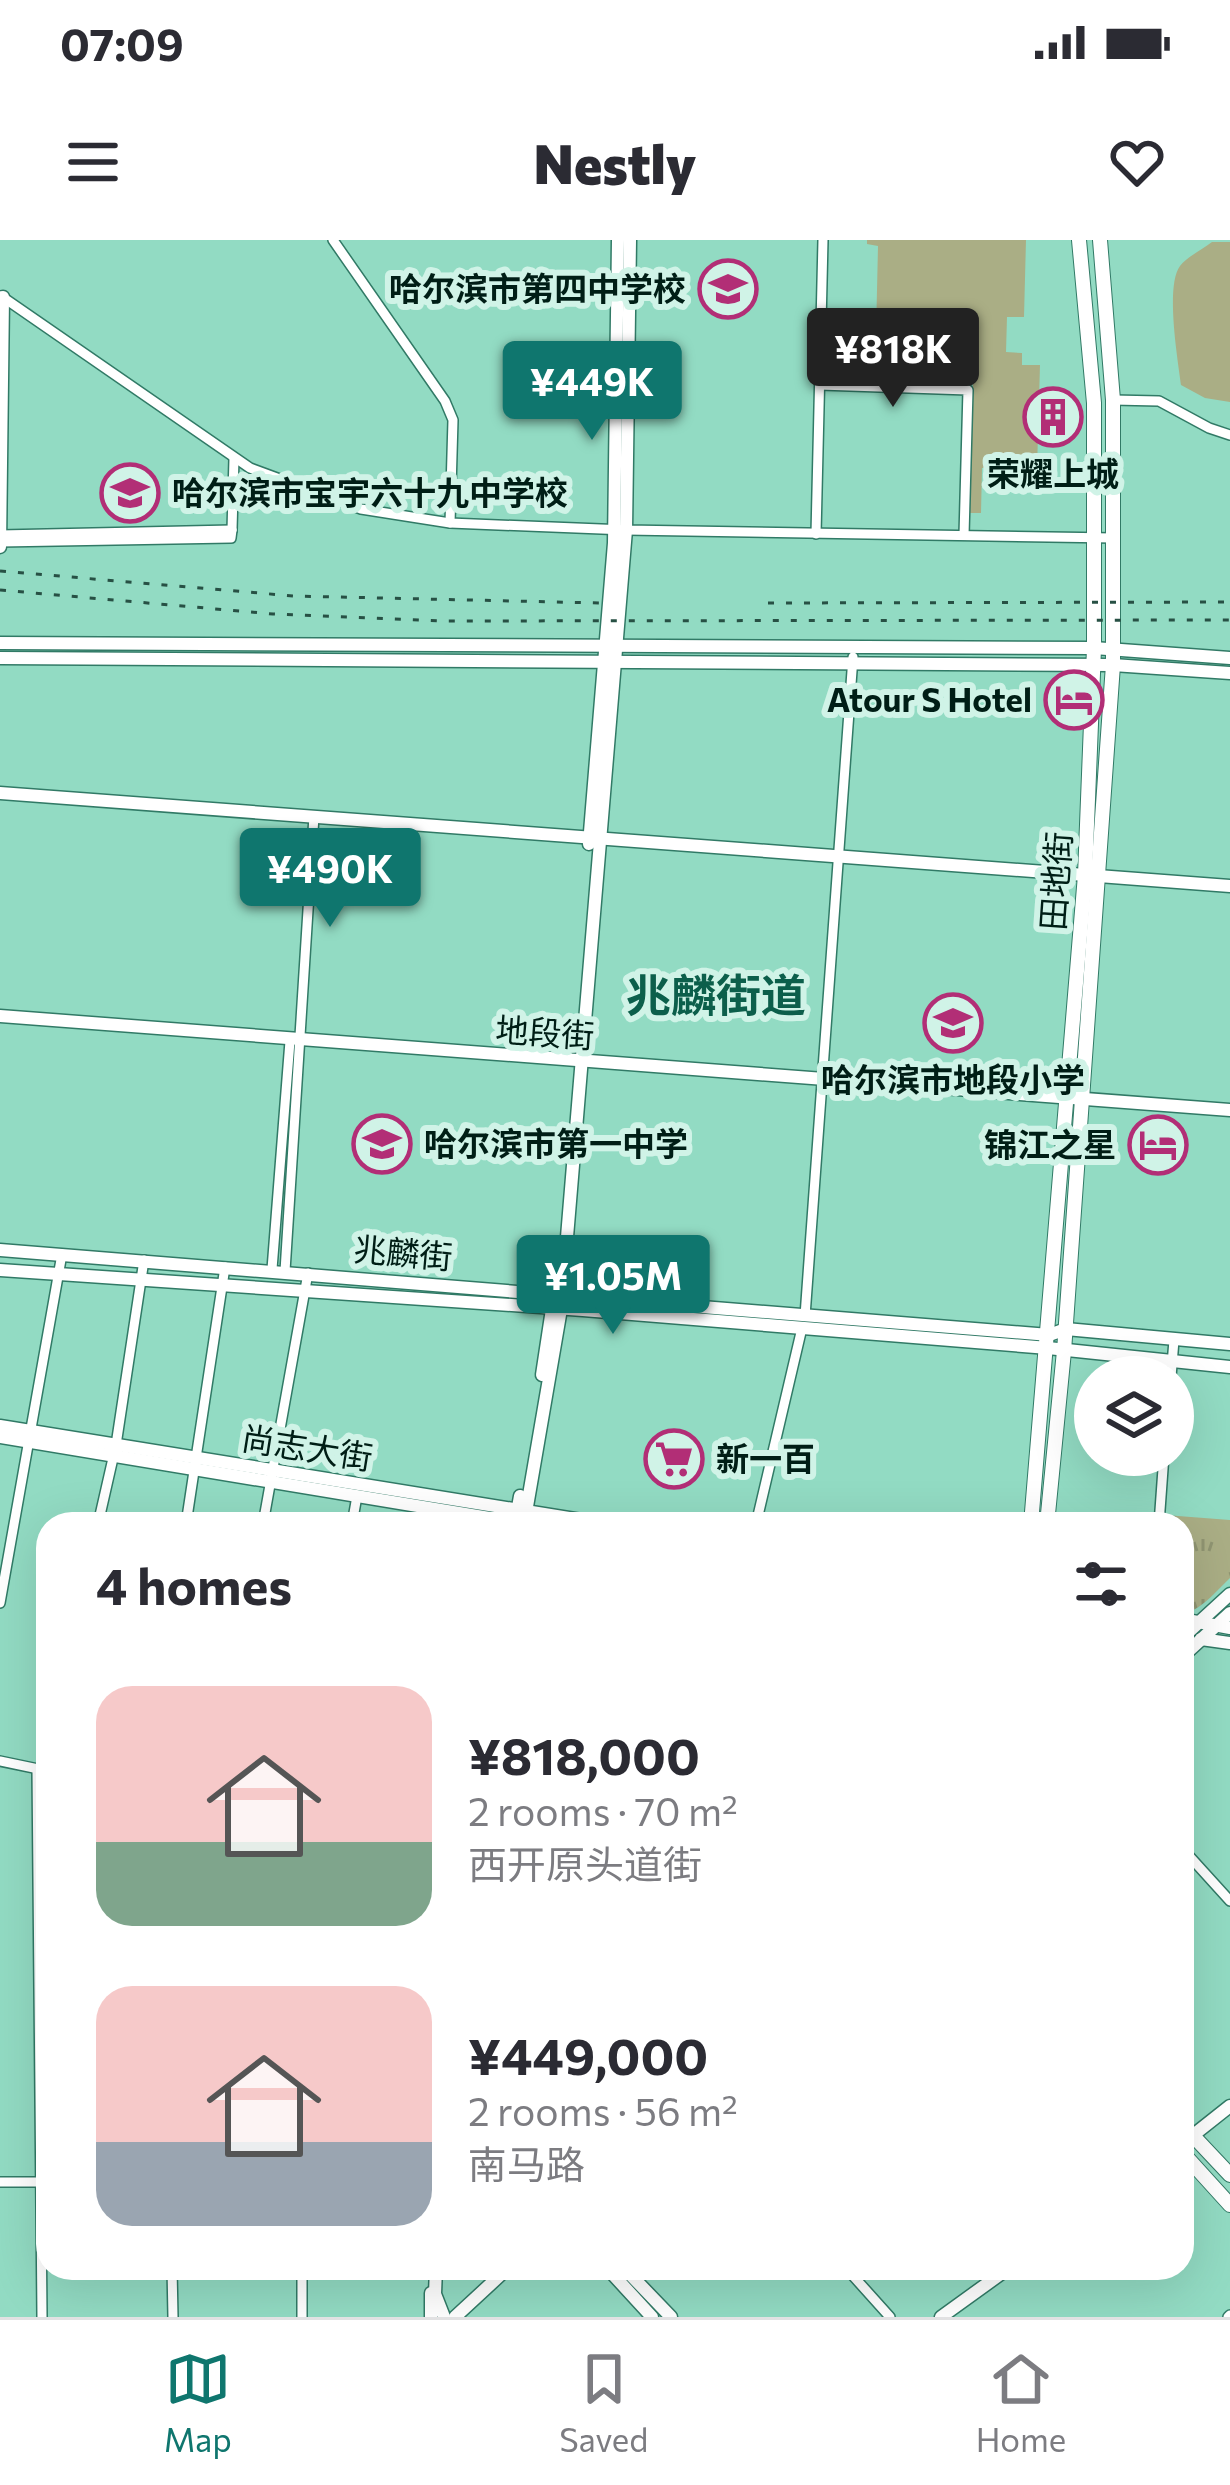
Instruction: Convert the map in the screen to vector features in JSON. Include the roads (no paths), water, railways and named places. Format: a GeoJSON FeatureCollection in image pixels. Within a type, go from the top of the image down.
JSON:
{"type":"FeatureCollection","features":[{"type":"Feature","properties":{"kind":"highway","name":"田地街"},"geometry":{"type":"LineString","coordinates":[[1079,240],[1094,403],[1092,876]]}},
{"type":"Feature","properties":{"kind":"highway","name":"田地街"},"geometry":{"type":"LineString","coordinates":[[1047,1512],[1054,1345],[1113,657],[1113,400],[1100,240]]}},
{"type":"Feature","properties":{"kind":"highway","name":"田地街"},"geometry":{"type":"LineString","coordinates":[[1032,1512],[1054,1345],[1066,1329],[1073,1098]]}},
{"type":"Feature","properties":{"kind":"highway"},"geometry":{"type":"LineString","coordinates":[[1194,2146],[1230,2175]]}},
{"type":"Feature","properties":{"kind":"highway"},"geometry":{"type":"LineString","coordinates":[[1194,2152],[1228,2203]]}},
{"type":"Feature","properties":{"kind":"main road"},"geometry":{"type":"LineString","coordinates":[[618,240],[621,530]]}},
{"type":"Feature","properties":{"kind":"main road"},"geometry":{"type":"LineString","coordinates":[[522,1512],[557,1302],[621,530],[630,240]]}},
{"type":"Feature","properties":{"kind":"main road"},"geometry":{"type":"LineString","coordinates":[[0,540],[2,296]]}},
{"type":"Feature","properties":{"kind":"main road"},"geometry":{"type":"LineString","coordinates":[[0,643],[609,656]]}},
{"type":"Feature","properties":{"kind":"main road"},"geometry":{"type":"LineString","coordinates":[[1113,657],[1230,673]]}},
{"type":"Feature","properties":{"kind":"main road"},"geometry":{"type":"LineString","coordinates":[[0,658],[1230,658]]}},
{"type":"Feature","properties":{"kind":"main road"},"geometry":{"type":"LineString","coordinates":[[0,793],[1230,886]]}},
{"type":"Feature","properties":{"kind":"main road","name":"地段街"},"geometry":{"type":"LineString","coordinates":[[0,1016],[1230,1110]]}},
{"type":"Feature","properties":{"kind":"main road","name":"兆麟街"},"geometry":{"type":"LineString","coordinates":[[0,1250],[278,1270],[557,1302],[1135,1356]]}},
{"type":"Feature","properties":{"kind":"main road","name":"兆麟街"},"geometry":{"type":"LineString","coordinates":[[0,1270],[305,1292],[557,1302]]}},
{"type":"Feature","properties":{"kind":"main road"},"geometry":{"type":"LineString","coordinates":[[1066,1329],[1230,1344]]}},
{"type":"Feature","properties":{"kind":"main road","name":"兆麟街"},"geometry":{"type":"LineString","coordinates":[[1194,1363],[1230,1367]]}},
{"type":"Feature","properties":{"kind":"main road","name":"尚志大街"},"geometry":{"type":"LineString","coordinates":[[0,1426],[31,1437]]}},
{"type":"Feature","properties":{"kind":"main road","name":"尚志大街"},"geometry":{"type":"LineString","coordinates":[[0,1437],[31,1437],[476,1512]]}},
{"type":"Feature","properties":{"kind":"main road","name":"尚志大街"},"geometry":{"type":"LineString","coordinates":[[272,1476],[419,1512]]}},
{"type":"Feature","properties":{"kind":"main road"},"geometry":{"type":"LineString","coordinates":[[1194,1626],[1230,1594]]}},
{"type":"Feature","properties":{"kind":"main road"},"geometry":{"type":"LineString","coordinates":[[1194,1646],[1223,1627],[1230,1613]]}},
{"type":"Feature","properties":{"kind":"main road"},"geometry":{"type":"LineString","coordinates":[[1194,1621],[1223,1627]]}},
{"type":"Feature","properties":{"kind":"main road"},"geometry":{"type":"LineString","coordinates":[[1194,1638],[1230,1643]]}},
{"type":"Feature","properties":{"kind":"main road"},"geometry":{"type":"LineString","coordinates":[[1194,2132],[1230,2106]]}},
{"type":"Feature","properties":{"kind":"main road"},"geometry":{"type":"LineString","coordinates":[[431,2317],[433,2280]]}},
{"type":"Feature","properties":{"kind":"main road"},"geometry":{"type":"LineString","coordinates":[[434,2280],[443,2317]]}},
{"type":"Feature","properties":{"kind":"main road"},"geometry":{"type":"LineString","coordinates":[[455,2317],[495,2280]]}},
{"type":"Feature","properties":{"kind":"main road"},"geometry":{"type":"LineString","coordinates":[[619,2280],[652,2317]]}},
{"type":"Feature","properties":{"kind":"main road"},"geometry":{"type":"LineString","coordinates":[[635,2280],[670,2317]]}},
{"type":"Feature","properties":{"kind":"main road"},"geometry":{"type":"LineString","coordinates":[[941,2317],[993,2280]]}},
{"type":"Feature","properties":{"kind":"street"},"geometry":{"type":"LineString","coordinates":[[333,240],[445,401],[453,420],[450,523]]}},
{"type":"Feature","properties":{"kind":"street"},"geometry":{"type":"LineString","coordinates":[[816,534],[823,240]]}},
{"type":"Feature","properties":{"kind":"street"},"geometry":{"type":"LineString","coordinates":[[2,296],[233,457],[283,484],[361,509],[450,523],[621,530],[1114,538]]}},
{"type":"Feature","properties":{"kind":"street"},"geometry":{"type":"LineString","coordinates":[[820,385],[968,390],[964,535]]}},
{"type":"Feature","properties":{"kind":"street"},"geometry":{"type":"LineString","coordinates":[[1113,400],[1159,400],[1230,435]]}},
{"type":"Feature","properties":{"kind":"street"},"geometry":{"type":"LineString","coordinates":[[0,540],[231,538],[233,457]]}},
{"type":"Feature","properties":{"kind":"street"},"geometry":{"type":"LineString","coordinates":[[759,1512],[803,1322],[853,656]]}},
{"type":"Feature","properties":{"kind":"street"},"geometry":{"type":"LineString","coordinates":[[278,1270],[314,816]]}},
{"type":"Feature","properties":{"kind":"street"},"geometry":{"type":"LineString","coordinates":[[0,1603],[62,1254]]}},
{"type":"Feature","properties":{"kind":"street"},"geometry":{"type":"LineString","coordinates":[[101,1512],[115,1451],[144,1260]]}},
{"type":"Feature","properties":{"kind":"street"},"geometry":{"type":"LineString","coordinates":[[188,1512],[225,1267]]}},
{"type":"Feature","properties":{"kind":"street"},"geometry":{"type":"LineString","coordinates":[[265,1512],[308,1273]]}},
{"type":"Feature","properties":{"kind":"street"},"geometry":{"type":"LineString","coordinates":[[1172,1356],[1174,1340]]}},
{"type":"Feature","properties":{"kind":"street"},"geometry":{"type":"LineString","coordinates":[[1160,1512],[1162,1476]]}},
{"type":"Feature","properties":{"kind":"street"},"geometry":{"type":"LineString","coordinates":[[354,1512],[357,1496]]}},
{"type":"Feature","properties":{"kind":"street"},"geometry":{"type":"LineString","coordinates":[[0,1761],[36,1769]]}},
{"type":"Feature","properties":{"kind":"street"},"geometry":{"type":"LineString","coordinates":[[1194,1861],[1230,1901]]}},
{"type":"Feature","properties":{"kind":"street"},"geometry":{"type":"LineString","coordinates":[[0,2182],[36,2182]]}},
{"type":"Feature","properties":{"kind":"street"},"geometry":{"type":"LineString","coordinates":[[42,2317],[43,2280]]}},
{"type":"Feature","properties":{"kind":"street"},"geometry":{"type":"LineString","coordinates":[[172,2280],[173,2317]]}},
{"type":"Feature","properties":{"kind":"street"},"geometry":{"type":"LineString","coordinates":[[302,2280],[302,2317]]}},
{"type":"Feature","properties":{"kind":"street"},"geometry":{"type":"LineString","coordinates":[[857,2280],[890,2317]]}},
{"type":"Feature","properties":{"kind":"railway"},"geometry":{"type":"LineString","coordinates":[[0,571],[294,596],[600,603]]}},
{"type":"Feature","properties":{"kind":"railway"},"geometry":{"type":"LineString","coordinates":[[0,590],[273,614],[441,621],[1230,620]]}},
{"type":"Feature","properties":{"kind":"railway"},"geometry":{"type":"LineString","coordinates":[[768,603],[1230,602]]}},
{"type":"Feature","properties":{"kind":"place","name":"哈尔滨市第四中学校"},"geometry":{"type":"Point","coordinates":[728,289]}},
{"type":"Feature","properties":{"kind":"place","name":"荣耀上城"},"geometry":{"type":"Point","coordinates":[1053,417]}},
{"type":"Feature","properties":{"kind":"place","name":"哈尔滨市宝宇六十九中学校"},"geometry":{"type":"Point","coordinates":[130,493]}},
{"type":"Feature","properties":{"kind":"place","name":"Atour S Hotel"},"geometry":{"type":"Point","coordinates":[1074,700]}},
{"type":"Feature","properties":{"kind":"place","name":"哈尔滨市地段小学"},"geometry":{"type":"Point","coordinates":[953,1023]}},
{"type":"Feature","properties":{"kind":"place","name":"哈尔滨市第一中学"},"geometry":{"type":"Point","coordinates":[382,1144]}},
{"type":"Feature","properties":{"kind":"place","name":"锦江之星"},"geometry":{"type":"Point","coordinates":[1158,1145]}},
{"type":"Feature","properties":{"kind":"place","name":"新一百"},"geometry":{"type":"Point","coordinates":[674,1459]}},
{"type":"Feature","properties":{"kind":"district","name":"兆麟街道"},"geometry":{"type":"Point","coordinates":[716,996]}}]}
